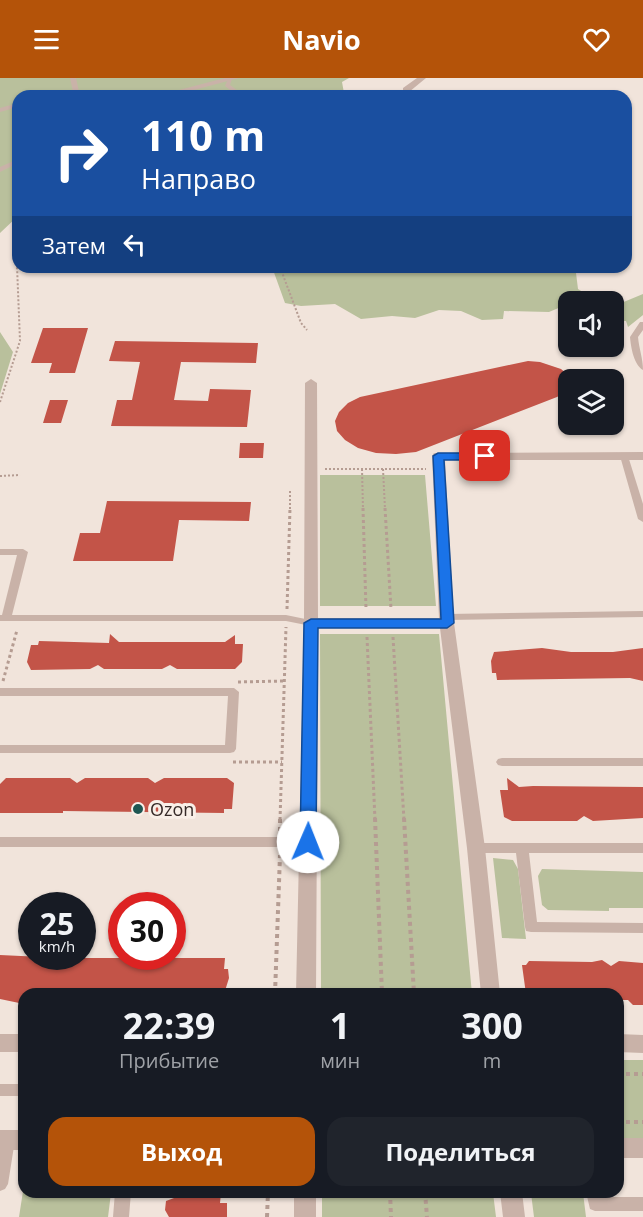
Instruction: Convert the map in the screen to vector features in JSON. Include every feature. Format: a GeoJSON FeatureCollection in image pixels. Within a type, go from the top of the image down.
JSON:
{"type":"FeatureCollection","features":[{"type":"Feature","properties":{"kind":"street"},"geometry":{"type":"LineString","coordinates":[[406,90],[422,78]]}},
{"type":"Feature","properties":{"kind":"street"},"geometry":{"type":"LineString","coordinates":[[187,90],[233,79]]}},
{"type":"Feature","properties":{"kind":"street"},"geometry":{"type":"LineString","coordinates":[[306,988],[311,623],[311,383]]}},
{"type":"Feature","properties":{"kind":"street"},"geometry":{"type":"LineString","coordinates":[[490,988],[476,848],[447,620],[439,463],[643,456]]}},
{"type":"Feature","properties":{"kind":"street"},"geometry":{"type":"LineString","coordinates":[[311,623],[447,620]]}},
{"type":"Feature","properties":{"kind":"street"},"geometry":{"type":"LineString","coordinates":[[0,1043],[18,1043]]}},
{"type":"Feature","properties":{"kind":"street"},"geometry":{"type":"LineString","coordinates":[[624,1044],[643,1044]]}},
{"type":"Feature","properties":{"kind":"street"},"geometry":{"type":"LineString","coordinates":[[624,1148],[643,1148]]}},
{"type":"Feature","properties":{"kind":"street"},"geometry":{"type":"LineString","coordinates":[[305,1198],[305,1217]]}},
{"type":"Feature","properties":{"kind":"street"},"geometry":{"type":"LineString","coordinates":[[512,1198],[514,1217]]}},
{"type":"Feature","properties":{"kind":"lane"},"geometry":{"type":"LineString","coordinates":[[73,78],[76,90]]}},
{"type":"Feature","properties":{"kind":"lane"},"geometry":{"type":"LineString","coordinates":[[232,90],[227,85],[233,79]]}},
{"type":"Feature","properties":{"kind":"lane"},"geometry":{"type":"LineString","coordinates":[[75,87],[78,90]]}},
{"type":"Feature","properties":{"kind":"lane"},"geometry":{"type":"LineString","coordinates":[[643,324],[634,337],[643,368]]}},
{"type":"Feature","properties":{"kind":"lane"},"geometry":{"type":"LineString","coordinates":[[624,456],[643,519]]}},
{"type":"Feature","properties":{"kind":"lane"},"geometry":{"type":"LineString","coordinates":[[0,552],[23,552],[3,618],[286,618],[311,623]]}},
{"type":"Feature","properties":{"kind":"lane"},"geometry":{"type":"LineString","coordinates":[[447,620],[643,614]]}},
{"type":"Feature","properties":{"kind":"lane"},"geometry":{"type":"LineString","coordinates":[[0,692],[234,692],[230,749],[0,749]]}},
{"type":"Feature","properties":{"kind":"lane"},"geometry":{"type":"LineString","coordinates":[[502,762],[643,762]]}},
{"type":"Feature","properties":{"kind":"lane"},"geometry":{"type":"LineString","coordinates":[[0,842],[308,842]]}},
{"type":"Feature","properties":{"kind":"lane"},"geometry":{"type":"LineString","coordinates":[[476,848],[643,848]]}},
{"type":"Feature","properties":{"kind":"lane"},"geometry":{"type":"LineString","coordinates":[[522,848],[531,927],[643,928]]}},
{"type":"Feature","properties":{"kind":"lane"},"geometry":{"type":"LineString","coordinates":[[0,1090],[18,1090]]}},
{"type":"Feature","properties":{"kind":"lane"},"geometry":{"type":"LineString","coordinates":[[0,1184],[11,1140]]}},
{"type":"Feature","properties":{"kind":"lane"},"geometry":{"type":"LineString","coordinates":[[121,1217],[123,1198]]}},
{"type":"Feature","properties":{"kind":"lane"},"geometry":{"type":"LineString","coordinates":[[594,1198],[595,1204],[643,1204]]}},
{"type":"Feature","properties":{"kind":"path"},"geometry":{"type":"LineString","coordinates":[[0,402],[21,341],[18,273]]}},
{"type":"Feature","properties":{"kind":"path"},"geometry":{"type":"LineString","coordinates":[[282,273],[301,323],[306,330]]}},
{"type":"Feature","properties":{"kind":"path"},"geometry":{"type":"LineString","coordinates":[[310,469],[383,469],[439,463]]}},
{"type":"Feature","properties":{"kind":"path"},"geometry":{"type":"LineString","coordinates":[[362,469],[366,623],[382,988]]}},
{"type":"Feature","properties":{"kind":"path"},"geometry":{"type":"LineString","coordinates":[[383,469],[414,988]]}},
{"type":"Feature","properties":{"kind":"path"},"geometry":{"type":"LineString","coordinates":[[0,476],[20,476]]}},
{"type":"Feature","properties":{"kind":"path"},"geometry":{"type":"LineString","coordinates":[[275,988],[290,491]]}},
{"type":"Feature","properties":{"kind":"path"},"geometry":{"type":"LineString","coordinates":[[0,692],[20,618]]}},
{"type":"Feature","properties":{"kind":"path"},"geometry":{"type":"LineString","coordinates":[[234,692],[235,682],[284,681]]}},
{"type":"Feature","properties":{"kind":"path"},"geometry":{"type":"LineString","coordinates":[[230,749],[229,762],[282,762]]}},
{"type":"Feature","properties":{"kind":"path"},"geometry":{"type":"LineString","coordinates":[[624,1074],[643,1074]]}},
{"type":"Feature","properties":{"kind":"path"},"geometry":{"type":"LineString","coordinates":[[624,1122],[643,1122]]}},
{"type":"Feature","properties":{"kind":"path"},"geometry":{"type":"LineString","coordinates":[[267,1217],[268,1198]]}},
{"type":"Feature","properties":{"kind":"path"},"geometry":{"type":"LineString","coordinates":[[390,1198],[391,1217]]}},
{"type":"Feature","properties":{"kind":"path"},"geometry":{"type":"LineString","coordinates":[[425,1198],[427,1217]]}},
{"type":"Feature","properties":{"kind":"green space"},"geometry":{"type":"Polygon","coordinates":[[[0,78],[349,78],[342,82],[343,90],[12,90],[12,222],[0,233],[0,78]]]}},
{"type":"Feature","properties":{"kind":"green space"},"geometry":{"type":"Polygon","coordinates":[[[274,273],[576,273],[578,289],[581,291],[558,291],[558,308],[549,312],[504,311],[503,319],[482,320],[461,311],[439,310],[415,318],[392,316],[361,319],[335,304],[301,306],[285,303],[274,273]]]}},
{"type":"Feature","properties":{"kind":"green space"},"geometry":{"type":"Polygon","coordinates":[[[643,294],[643,315],[628,327],[624,321],[624,302],[643,294]]]}},
{"type":"Feature","properties":{"kind":"green space"},"geometry":{"type":"Polygon","coordinates":[[[0,332],[13,352],[0,394],[0,332]]]}},
{"type":"Feature","properties":{"kind":"green space"},"geometry":{"type":"Polygon","coordinates":[[[320,475],[425,475],[436,606],[320,606],[320,475]]]}},
{"type":"Feature","properties":{"kind":"green space"},"geometry":{"type":"Polygon","coordinates":[[[320,634],[439,634],[471,988],[321,988],[320,634]]]}},
{"type":"Feature","properties":{"kind":"green space"},"geometry":{"type":"Polygon","coordinates":[[[493,858],[513,860],[518,869],[526,939],[502,938],[493,858]]]}},
{"type":"Feature","properties":{"kind":"green space"},"geometry":{"type":"Polygon","coordinates":[[[542,869],[643,872],[643,908],[609,908],[609,911],[548,910],[542,905],[538,876],[542,869]]]}},
{"type":"Feature","properties":{"kind":"green space"},"geometry":{"type":"Polygon","coordinates":[[[624,1060],[643,1060],[643,1139],[624,1139],[624,1060]]]}},
{"type":"Feature","properties":{"kind":"green space"},"geometry":{"type":"Polygon","coordinates":[[[22,1198],[110,1198],[108,1217],[19,1217],[22,1198]]]}},
{"type":"Feature","properties":{"kind":"green space"},"geometry":{"type":"Polygon","coordinates":[[[322,1198],[494,1198],[496,1217],[322,1217],[322,1198]]]}},
{"type":"Feature","properties":{"kind":"green space"},"geometry":{"type":"Polygon","coordinates":[[[532,1198],[584,1198],[586,1217],[534,1217],[532,1198]]]}},
{"type":"Feature","properties":{"kind":"building"},"geometry":{"type":"Polygon","coordinates":[[[43,328],[88,328],[75,373],[49,373],[52,363],[31,363],[43,328]]]}},
{"type":"Feature","properties":{"kind":"building"},"geometry":{"type":"Polygon","coordinates":[[[115,341],[258,343],[256,363],[181,362],[174,400],[208,401],[210,389],[251,390],[247,427],[111,426],[117,400],[132,400],[140,362],[109,361],[115,341]]]}},
{"type":"Feature","properties":{"kind":"building"},"geometry":{"type":"Polygon","coordinates":[[[528,361],[540,362],[561,369],[558,369],[557,397],[416,452],[376,453],[358,448],[345,440],[337,431],[335,421],[339,412],[348,403],[360,397],[528,361]]]}},
{"type":"Feature","properties":{"kind":"building"},"geometry":{"type":"Polygon","coordinates":[[[50,400],[68,400],[61,423],[43,423],[50,400]]]}},
{"type":"Feature","properties":{"kind":"building"},"geometry":{"type":"Polygon","coordinates":[[[240,443],[264,443],[263,458],[239,458],[240,443]]]}},
{"type":"Feature","properties":{"kind":"building"},"geometry":{"type":"Polygon","coordinates":[[[107,501],[251,502],[249,521],[179,520],[173,561],[73,561],[80,533],[100,533],[107,501]]]}},
{"type":"Feature","properties":{"kind":"building"},"geometry":{"type":"Polygon","coordinates":[[[110,634],[119,642],[225,642],[235,635],[235,644],[243,644],[242,662],[235,669],[177,669],[170,665],[162,669],[104,669],[98,665],[90,669],[31,670],[27,662],[31,645],[38,645],[39,641],[109,643],[110,634]]]}},
{"type":"Feature","properties":{"kind":"building"},"geometry":{"type":"Polygon","coordinates":[[[542,648],[571,652],[613,652],[643,648],[643,681],[630,678],[497,680],[496,673],[492,673],[491,661],[494,652],[542,648]]]}},
{"type":"Feature","properties":{"kind":"building"},"geometry":{"type":"Polygon","coordinates":[[[6,778],[70,778],[77,783],[85,778],[148,778],[155,783],[164,778],[227,778],[234,783],[232,809],[224,809],[224,813],[63,811],[63,813],[0,813],[0,784],[6,778]]]}},
{"type":"Feature","properties":{"kind":"building"},"geometry":{"type":"Polygon","coordinates":[[[507,778],[519,787],[643,787],[643,818],[593,821],[584,816],[577,821],[512,821],[504,817],[500,790],[508,790],[507,778]]]}},
{"type":"Feature","properties":{"kind":"building"},"geometry":{"type":"Polygon","coordinates":[[[0,955],[18,956],[18,970],[96,970],[96,958],[108,958],[108,970],[186,970],[186,958],[225,958],[224,969],[228,969],[229,978],[226,988],[18,988],[18,1003],[0,999],[0,955]]]}},
{"type":"Feature","properties":{"kind":"building"},"geometry":{"type":"Polygon","coordinates":[[[602,960],[611,966],[619,961],[643,963],[643,1005],[633,1005],[628,1000],[624,1000],[624,988],[525,988],[522,965],[526,965],[529,961],[592,962],[602,960]]]}},
{"type":"Feature","properties":{"kind":"building"},"geometry":{"type":"Polygon","coordinates":[[[174,1198],[220,1198],[220,1203],[227,1203],[227,1217],[169,1217],[165,1210],[166,1201],[174,1198]]]}},
{"type":"Feature","properties":{"kind":"place","name":"Ozon"},"geometry":{"type":"Point","coordinates":[138,809]}},
{"type":"Feature","properties":{"kind":"route"},"geometry":{"type":"LineString","coordinates":[[308,842],[311,623],[447,623],[438,456],[485,456]]}}]}
